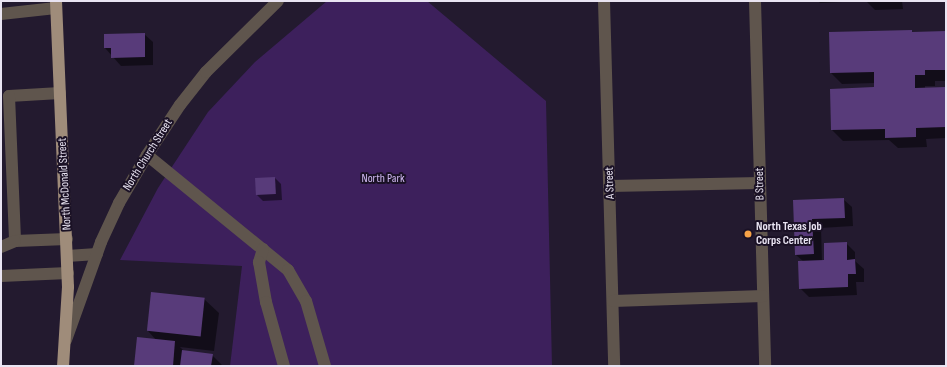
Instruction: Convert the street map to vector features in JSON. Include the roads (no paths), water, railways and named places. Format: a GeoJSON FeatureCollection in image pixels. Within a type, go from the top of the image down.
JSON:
{"type":"FeatureCollection","features":[{"type":"Feature","properties":{"kind":"main road","name":"North McDonald Street"},"geometry":{"type":"LineString","coordinates":[[56,4],[68,256],[66,340],[63,366]]}},
{"type":"Feature","properties":{"kind":"street","name":"North Church Street"},"geometry":{"type":"LineString","coordinates":[[66,340],[97,254],[119,203],[147,155],[180,105],[206,72],[278,1]]}},
{"type":"Feature","properties":{"kind":"street","name":"A Street"},"geometry":{"type":"LineString","coordinates":[[604,1],[614,366]]}},
{"type":"Feature","properties":{"kind":"street","name":"B Street"},"geometry":{"type":"LineString","coordinates":[[756,1],[766,366]]}},
{"type":"Feature","properties":{"kind":"street"},"geometry":{"type":"LineString","coordinates":[[1,14],[56,4]]}},
{"type":"Feature","properties":{"kind":"street"},"geometry":{"type":"LineString","coordinates":[[15,241],[5,95],[60,94]]}},
{"type":"Feature","properties":{"kind":"street"},"geometry":{"type":"LineString","coordinates":[[147,155],[288,270],[302,292],[325,366]]}},
{"type":"Feature","properties":{"kind":"street"},"geometry":{"type":"LineString","coordinates":[[610,186],[760,183]]}},
{"type":"Feature","properties":{"kind":"street"},"geometry":{"type":"LineString","coordinates":[[1,247],[15,241],[67,239]]}},
{"type":"Feature","properties":{"kind":"street"},"geometry":{"type":"LineString","coordinates":[[263,249],[259,262],[266,302],[284,366]]}},
{"type":"Feature","properties":{"kind":"street"},"geometry":{"type":"LineString","coordinates":[[68,256],[97,254]]}},
{"type":"Feature","properties":{"kind":"street"},"geometry":{"type":"LineString","coordinates":[[1,276],[68,273]]}},
{"type":"Feature","properties":{"kind":"street"},"geometry":{"type":"LineString","coordinates":[[613,301],[763,296]]}},
{"type":"Feature","properties":{"kind":"place","name":"North Texas Job Corps Center"},"geometry":{"type":"Point","coordinates":[748,234]}},
{"type":"Feature","properties":{"kind":"park label","name":"North Park"},"geometry":{"type":"Point","coordinates":[383,179]}}]}
